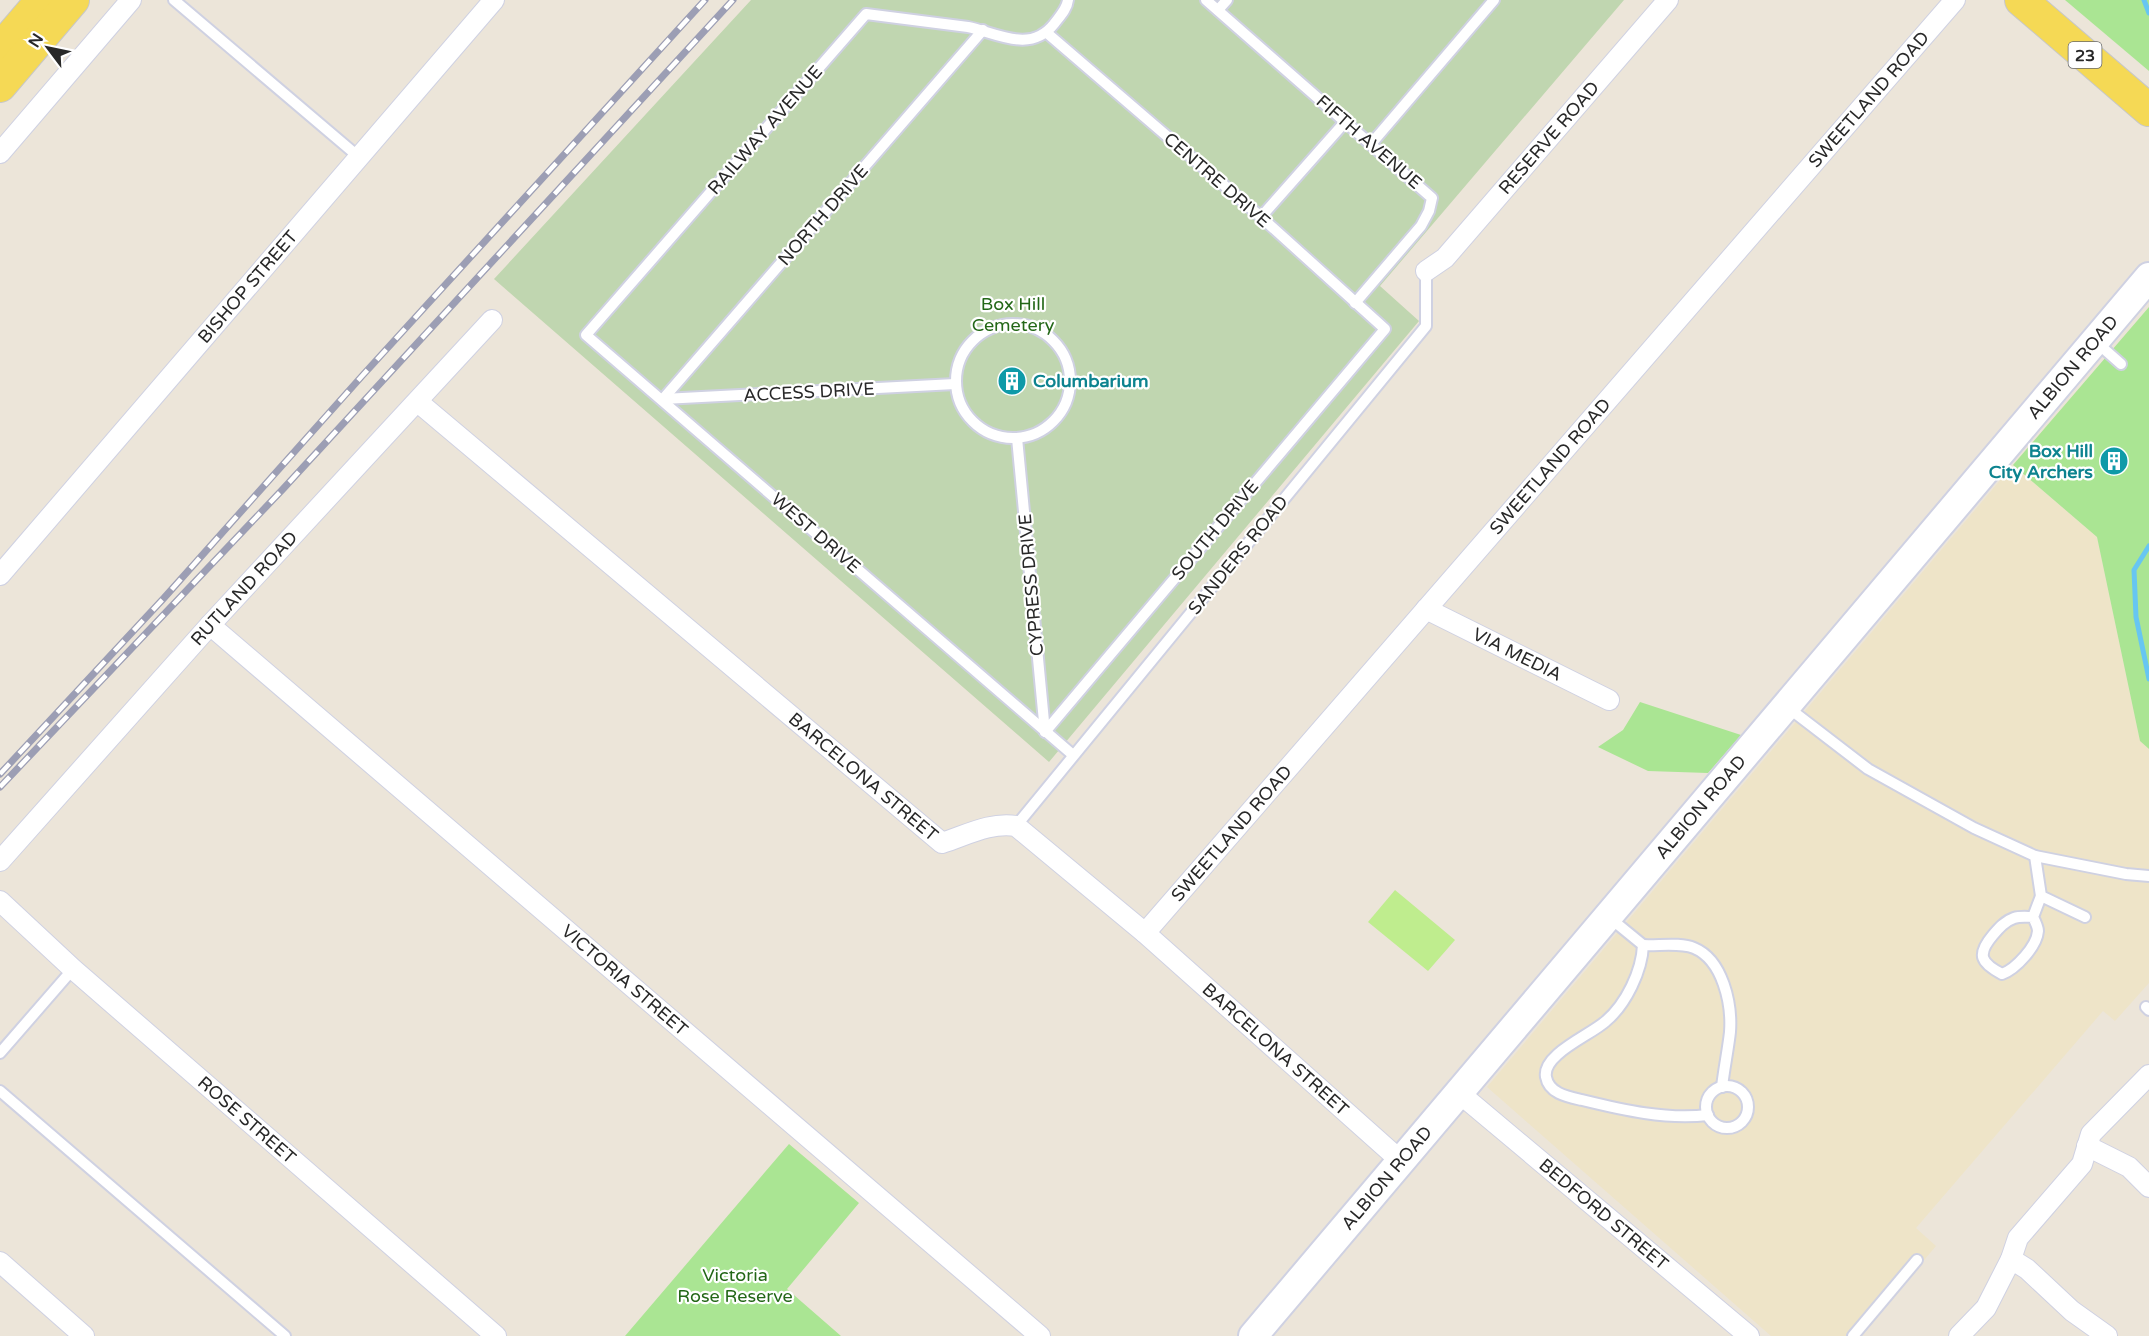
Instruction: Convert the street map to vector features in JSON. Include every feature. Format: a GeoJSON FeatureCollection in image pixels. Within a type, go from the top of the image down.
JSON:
{"type":"FeatureCollection","features":[{"type":"Feature","properties":{"kind":"main road"},"geometry":{"type":"LineString","coordinates":[[0,49],[42,0]]}},
{"type":"Feature","properties":{"kind":"main road"},"geometry":{"type":"LineString","coordinates":[[0,86],[73,0]]}},
{"type":"Feature","properties":{"kind":"main road","name":"23"},"geometry":{"type":"LineString","coordinates":[[2021,0],[2149,110]]}},
{"type":"Feature","properties":{"kind":"street"},"geometry":{"type":"LineString","coordinates":[[0,153],[130,0]]}},
{"type":"Feature","properties":{"kind":"street","name":"BISHOP STREET"},"geometry":{"type":"LineString","coordinates":[[0,575],[494,0]]}},
{"type":"Feature","properties":{"kind":"street","name":"RESERVE ROAD"},"geometry":{"type":"LineString","coordinates":[[1426,271],[1445,258],[1668,0]]}},
{"type":"Feature","properties":{"kind":"street","name":"SWEETLAND ROAD"},"geometry":{"type":"LineString","coordinates":[[1145,933],[1954,0]]}},
{"type":"Feature","properties":{"kind":"street","name":"ALBION ROAD"},"geometry":{"type":"LineString","coordinates":[[1253,1336],[2149,277]]}},
{"type":"Feature","properties":{"kind":"street","name":"RUTLAND ROAD"},"geometry":{"type":"LineString","coordinates":[[0,861],[210,625],[492,320]]}},
{"type":"Feature","properties":{"kind":"street","name":"BARCELONA STREET"},"geometry":{"type":"LineString","coordinates":[[418,402],[942,843],[991,826],[1002,824],[1016,826],[1145,933],[1402,1162]]}},
{"type":"Feature","properties":{"kind":"street","name":"VIA MEDIA"},"geometry":{"type":"LineString","coordinates":[[1426,609],[1610,700]]}},
{"type":"Feature","properties":{"kind":"street","name":"VICTORIA STREET"},"geometry":{"type":"LineString","coordinates":[[210,625],[1040,1336]]}},
{"type":"Feature","properties":{"kind":"street","name":"ROSE STREET"},"geometry":{"type":"LineString","coordinates":[[0,901],[73,969],[496,1336]]}},
{"type":"Feature","properties":{"kind":"street"},"geometry":{"type":"LineString","coordinates":[[1959,1336],[1986,1308],[2018,1238],[2082,1164],[2091,1134],[2149,1075]]}},
{"type":"Feature","properties":{"kind":"street","name":"BEDFORD STREET"},"geometry":{"type":"LineString","coordinates":[[1458,1092],[1749,1336]]}},
{"type":"Feature","properties":{"kind":"street"},"geometry":{"type":"LineString","coordinates":[[2087,1146],[2129,1167],[2149,1187]]}},
{"type":"Feature","properties":{"kind":"street"},"geometry":{"type":"LineString","coordinates":[[2010,1259],[2027,1269],[2072,1311],[2107,1336]]}},
{"type":"Feature","properties":{"kind":"street"},"geometry":{"type":"LineString","coordinates":[[0,1262],[84,1336]]}},
{"type":"Feature","properties":{"kind":"lane"},"geometry":{"type":"LineString","coordinates":[[174,0],[360,158]]}},
{"type":"Feature","properties":{"kind":"lane"},"geometry":{"type":"LineString","coordinates":[[983,30],[998,37],[1022,41],[1047,33],[1063,13],[1068,0]]}},
{"type":"Feature","properties":{"kind":"lane","name":"FIFTH AVENUE"},"geometry":{"type":"LineString","coordinates":[[1206,0],[1432,198],[1430,211],[1421,226],[1355,303]]}},
{"type":"Feature","properties":{"kind":"lane"},"geometry":{"type":"LineString","coordinates":[[1218,10],[1227,0]]}},
{"type":"Feature","properties":{"kind":"lane"},"geometry":{"type":"LineString","coordinates":[[1371,144],[1494,0]]}},
{"type":"Feature","properties":{"kind":"lane","name":"RAILWAY AVENUE"},"geometry":{"type":"LineString","coordinates":[[586,335],[866,14],[983,30]]}},
{"type":"Feature","properties":{"kind":"lane","name":"NORTH DRIVE"},"geometry":{"type":"LineString","coordinates":[[663,399],[983,30]]}},
{"type":"Feature","properties":{"kind":"lane","name":"CENTRE DRIVE"},"geometry":{"type":"LineString","coordinates":[[1047,33],[1261,217],[1385,329]]}},
{"type":"Feature","properties":{"kind":"lane"},"geometry":{"type":"LineString","coordinates":[[1261,217],[1345,122]]}},
{"type":"Feature","properties":{"kind":"lane","name":"SANDERS ROAD"},"geometry":{"type":"LineString","coordinates":[[1016,826],[1426,326],[1426,271]]}},
{"type":"Feature","properties":{"kind":"lane"},"geometry":{"type":"LineString","coordinates":[[1005,323],[1032,327],[1046,334],[1065,356],[1070,373],[1069,392],[1063,409],[1052,423],[1036,434],[1017,438],[999,437],[982,430],[973,422],[959,402],[956,384],[958,365],[966,348],[976,337],[1005,323]]}},
{"type":"Feature","properties":{"kind":"lane","name":"SOUTH DRIVE"},"geometry":{"type":"LineString","coordinates":[[1046,732],[1385,329]]}},
{"type":"Feature","properties":{"kind":"lane","name":"WEST DRIVE"},"geometry":{"type":"LineString","coordinates":[[586,335],[663,399],[1073,755]]}},
{"type":"Feature","properties":{"kind":"lane"},"geometry":{"type":"LineString","coordinates":[[2095,341],[2121,364]]}},
{"type":"Feature","properties":{"kind":"lane","name":"ACCESS DRIVE"},"geometry":{"type":"LineString","coordinates":[[663,399],[956,384]]}},
{"type":"Feature","properties":{"kind":"lane","name":"CYPRESS DRIVE"},"geometry":{"type":"LineString","coordinates":[[1017,438],[1046,732]]}},
{"type":"Feature","properties":{"kind":"lane"},"geometry":{"type":"LineString","coordinates":[[1786,706],[1868,769],[1974,828],[2035,856],[2126,874],[2149,876]]}},
{"type":"Feature","properties":{"kind":"lane"},"geometry":{"type":"LineString","coordinates":[[2033,917],[2017,917],[2004,923],[1983,947],[1986,963],[2002,974],[2010,972],[2035,944],[2038,930],[2033,917],[2041,896],[2035,856]]}},
{"type":"Feature","properties":{"kind":"lane"},"geometry":{"type":"LineString","coordinates":[[2041,896],[2085,917]]}},
{"type":"Feature","properties":{"kind":"lane"},"geometry":{"type":"LineString","coordinates":[[1608,915],[1643,945],[1693,947],[1705,955],[1716,967],[1723,983],[1730,1031],[1722,1087]]}},
{"type":"Feature","properties":{"kind":"lane"},"geometry":{"type":"LineString","coordinates":[[1643,945],[1643,960],[1618,1008],[1607,1021],[1551,1060],[1545,1070],[1546,1081],[1554,1090],[1564,1095],[1607,1106],[1685,1118],[1708,1115]]}},
{"type":"Feature","properties":{"kind":"lane"},"geometry":{"type":"LineString","coordinates":[[0,1053],[73,969]]}},
{"type":"Feature","properties":{"kind":"lane"},"geometry":{"type":"LineString","coordinates":[[1722,1087],[1736,1088],[1741,1091],[1748,1103],[1746,1116],[1737,1126],[1730,1128],[1717,1125],[1708,1115],[1708,1101],[1716,1090],[1722,1087]]}},
{"type":"Feature","properties":{"kind":"lane"},"geometry":{"type":"LineString","coordinates":[[0,1091],[285,1336]]}},
{"type":"Feature","properties":{"kind":"lane"},"geometry":{"type":"LineString","coordinates":[[1853,1336],[1917,1260]]}},
{"type":"Feature","properties":{"kind":"shaded area"},"geometry":{"type":"Polygon","coordinates":[[[2013,465],[2097,537],[2140,741],[2149,749],[2149,983],[2115,1021],[2103,1011],[1916,1228],[1936,1246],[1860,1336],[1771,1336],[1487,1087],[2013,465]]]}},
{"type":"Feature","properties":{"kind":"green space","name":"Box Hill Cemetery"},"geometry":{"type":"Polygon","coordinates":[[[751,0],[1624,0],[1380,286],[1419,321],[1049,762],[494,279],[751,0]]]}},
{"type":"Feature","properties":{"kind":"green space"},"geometry":{"type":"Polygon","coordinates":[[[2065,0],[2149,0],[2149,71],[2065,0]]]}},
{"type":"Feature","properties":{"kind":"green space"},"geometry":{"type":"Polygon","coordinates":[[[2149,307],[2149,749],[2140,741],[2097,537],[2013,465],[2149,307]]]}},
{"type":"Feature","properties":{"kind":"green space"},"geometry":{"type":"Polygon","coordinates":[[[1640,702],[1741,735],[1708,773],[1648,771],[1598,747],[1623,730],[1640,702]]]}},
{"type":"Feature","properties":{"kind":"green space"},"geometry":{"type":"Polygon","coordinates":[[[1395,890],[1455,940],[1428,971],[1368,922],[1395,890]]]}},
{"type":"Feature","properties":{"kind":"green space","name":"Victoria Rose Reserve"},"geometry":{"type":"Polygon","coordinates":[[[789,1144],[859,1203],[787,1289],[841,1336],[625,1336],[789,1144]]]}},
{"type":"Feature","properties":{"kind":"waterway"},"geometry":{"type":"LineString","coordinates":[[2144,0],[2149,13]]}},
{"type":"Feature","properties":{"kind":"waterway"},"geometry":{"type":"LineString","coordinates":[[2149,546],[2134,570],[2136,617],[2149,679]]}},
{"type":"Feature","properties":{"kind":"railway"},"geometry":{"type":"LineString","coordinates":[[0,774],[164,598],[362,376],[705,0]]}},
{"type":"Feature","properties":{"kind":"railway"},"geometry":{"type":"LineString","coordinates":[[0,787],[283,489],[733,0]]}},
{"type":"Feature","properties":{"kind":"place","name":"Columbarium"},"geometry":{"type":"Point","coordinates":[1012,381]}},
{"type":"Feature","properties":{"kind":"place","name":"Box Hill City Archers"},"geometry":{"type":"Point","coordinates":[2114,461]}}]}
